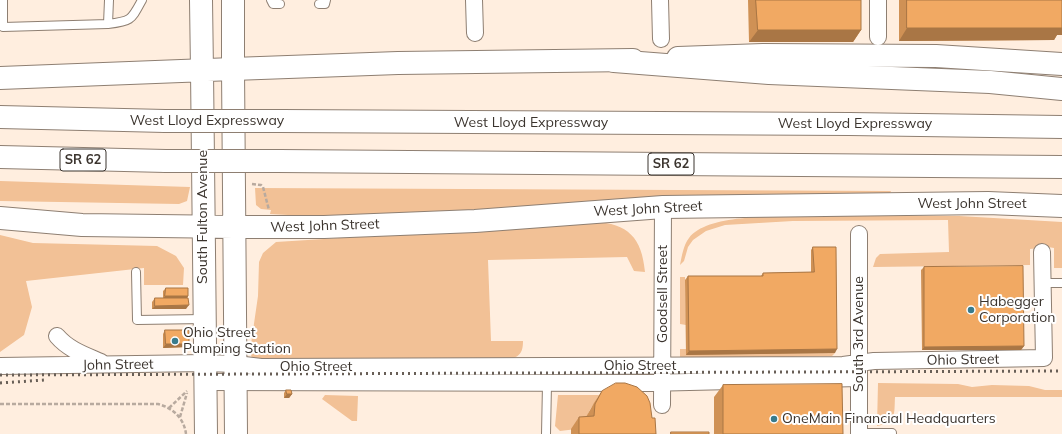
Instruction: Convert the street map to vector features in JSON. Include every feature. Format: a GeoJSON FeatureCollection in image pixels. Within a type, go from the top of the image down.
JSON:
{"type":"FeatureCollection","features":[{"type":"Feature","properties":{"kind":"main road","name":"South Fulton Avenue"},"geometry":{"type":"LineString","coordinates":[[201,0],[206,434]]}},
{"type":"Feature","properties":{"kind":"main road"},"geometry":{"type":"LineString","coordinates":[[233,0],[236,434]]}},
{"type":"Feature","properties":{"kind":"main road"},"geometry":{"type":"LineString","coordinates":[[0,78],[398,63],[614,61],[763,55],[936,56],[1062,64]]}},
{"type":"Feature","properties":{"kind":"main road"},"geometry":{"type":"LineString","coordinates":[[614,61],[769,73],[990,82],[1062,89]]}},
{"type":"Feature","properties":{"kind":"main road","name":"West Lloyd Expressway"},"geometry":{"type":"LineString","coordinates":[[0,117],[165,121],[857,124],[1062,127]]}},
{"type":"Feature","properties":{"kind":"main road","name":"SR 62"},"geometry":{"type":"LineString","coordinates":[[0,157],[166,161],[1062,167]]}},
{"type":"Feature","properties":{"kind":"main road","name":"West John Street"},"geometry":{"type":"LineString","coordinates":[[0,218],[82,226],[324,227],[475,221],[663,207],[980,204],[1062,206]]}},
{"type":"Feature","properties":{"kind":"street"},"geometry":{"type":"LineString","coordinates":[[474,0],[475,33]]}},
{"type":"Feature","properties":{"kind":"street"},"geometry":{"type":"LineString","coordinates":[[660,0],[661,39]]}},
{"type":"Feature","properties":{"kind":"street"},"geometry":{"type":"LineString","coordinates":[[878,0],[878,37]]}},
{"type":"Feature","properties":{"kind":"street","name":"Goodsell Street"},"geometry":{"type":"LineString","coordinates":[[662,405],[663,207]]}},
{"type":"Feature","properties":{"kind":"street","name":"South 3rd Avenue"},"geometry":{"type":"LineString","coordinates":[[859,234],[859,434]]}},
{"type":"Feature","properties":{"kind":"street"},"geometry":{"type":"LineString","coordinates":[[1042,252],[1043,283]]}},
{"type":"Feature","properties":{"kind":"street","name":"Ohio Street"},"geometry":{"type":"LineString","coordinates":[[205,373],[614,386],[859,371],[874,361],[1044,358],[1043,283]]}},
{"type":"Feature","properties":{"kind":"street"},"geometry":{"type":"LineString","coordinates":[[57,336],[63,343],[78,352],[108,365]]}},
{"type":"Feature","properties":{"kind":"street","name":"John Street"},"geometry":{"type":"LineString","coordinates":[[0,366],[108,365],[205,373]]}},
{"type":"Feature","properties":{"kind":"street","name":"Ohio Street"},"geometry":{"type":"LineString","coordinates":[[236,373],[261,367],[662,365],[859,371]]}},
{"type":"Feature","properties":{"kind":"lane"},"geometry":{"type":"LineString","coordinates":[[3,0],[3,26],[108,24],[127,21],[133,16],[142,0]]}},
{"type":"Feature","properties":{"kind":"lane"},"geometry":{"type":"LineString","coordinates":[[108,24],[109,0]]}},
{"type":"Feature","properties":{"kind":"lane"},"geometry":{"type":"LineString","coordinates":[[271,0],[273,4],[280,4]]}},
{"type":"Feature","properties":{"kind":"lane"},"geometry":{"type":"LineString","coordinates":[[136,272],[137,320],[204,319]]}},
{"type":"Feature","properties":{"kind":"lane"},"geometry":{"type":"LineString","coordinates":[[1043,283],[1062,283]]}},
{"type":"Feature","properties":{"kind":"lane"},"geometry":{"type":"LineString","coordinates":[[546,384],[546,434]]}},
{"type":"Feature","properties":{"kind":"lane"},"geometry":{"type":"LineString","coordinates":[[859,434],[892,433]]}},
{"type":"Feature","properties":{"kind":"path"},"geometry":{"type":"LineString","coordinates":[[252,184],[261,184],[269,210]]}},
{"type":"Feature","properties":{"kind":"path"},"geometry":{"type":"LineString","coordinates":[[169,408],[188,390],[180,417]]}},
{"type":"Feature","properties":{"kind":"path"},"geometry":{"type":"LineString","coordinates":[[0,404],[151,404],[169,408],[180,417],[186,434]]}},
{"type":"Feature","properties":{"kind":"shaded area"},"geometry":{"type":"Polygon","coordinates":[[[0,181],[190,187],[187,201],[179,204],[0,201],[0,181]]]}},
{"type":"Feature","properties":{"kind":"shaded area"},"geometry":{"type":"Polygon","coordinates":[[[255,188],[891,191],[889,195],[687,196],[371,216],[324,217],[270,214],[271,210],[261,209],[256,205],[255,188]]]}},
{"type":"Feature","properties":{"kind":"shaded area"},"geometry":{"type":"Polygon","coordinates":[[[801,216],[959,216],[1062,222],[1062,268],[1054,268],[1054,248],[1048,247],[1030,249],[1030,265],[873,267],[876,258],[880,254],[949,252],[948,220],[793,221],[725,225],[706,231],[693,240],[688,247],[684,261],[680,265],[684,248],[689,238],[698,230],[710,225],[741,218],[801,216]]]}},
{"type":"Feature","properties":{"kind":"shaded area"},"geometry":{"type":"Polygon","coordinates":[[[594,222],[616,225],[631,235],[641,250],[645,272],[634,271],[627,257],[488,260],[491,341],[523,341],[520,354],[508,361],[253,362],[250,351],[258,296],[259,262],[263,253],[276,242],[594,222]]]}},
{"type":"Feature","properties":{"kind":"shaded area"},"geometry":{"type":"Polygon","coordinates":[[[0,235],[33,243],[157,246],[176,256],[184,268],[183,285],[144,285],[144,268],[26,281],[32,307],[24,335],[0,352],[0,235]]]}},
{"type":"Feature","properties":{"kind":"shaded area"},"geometry":{"type":"Polygon","coordinates":[[[680,277],[685,277],[686,325],[680,324],[680,277]]]}},
{"type":"Feature","properties":{"kind":"shaded area"},"geometry":{"type":"Polygon","coordinates":[[[680,349],[686,349],[686,355],[835,353],[832,356],[680,359],[680,349]]]}},
{"type":"Feature","properties":{"kind":"shaded area"},"geometry":{"type":"Polygon","coordinates":[[[878,383],[958,384],[972,387],[992,385],[1029,386],[1045,390],[1062,390],[1062,397],[895,397],[894,413],[891,420],[877,426],[878,383]]]}},
{"type":"Feature","properties":{"kind":"shaded area"},"geometry":{"type":"Polygon","coordinates":[[[325,395],[358,396],[357,421],[352,421],[322,399],[325,395]]]}},
{"type":"Feature","properties":{"kind":"shaded area"},"geometry":{"type":"Polygon","coordinates":[[[558,395],[608,395],[594,404],[591,408],[587,417],[585,428],[560,431],[555,426],[558,395]]]}},
{"type":"Feature","properties":{"kind":"building"},"geometry":{"type":"Polygon","coordinates":[[[756,0],[861,0],[861,30],[758,30],[756,0]]]}},
{"type":"Feature","properties":{"kind":"building"},"geometry":{"type":"Polygon","coordinates":[[[907,0],[1062,0],[1062,28],[907,28],[907,0]]]}},
{"type":"Feature","properties":{"kind":"building"},"geometry":{"type":"Polygon","coordinates":[[[813,247],[836,247],[837,349],[689,351],[688,276],[763,276],[763,273],[814,272],[813,247]]]}},
{"type":"Feature","properties":{"kind":"building","name":"Habegger Corporation"},"geometry":{"type":"Polygon","coordinates":[[[1023,266],[1024,346],[924,347],[924,267],[1023,266]]]}},
{"type":"Feature","properties":{"kind":"building"},"geometry":{"type":"Polygon","coordinates":[[[166,288],[188,288],[188,296],[165,296],[166,288]]]}},
{"type":"Feature","properties":{"kind":"building"},"geometry":{"type":"Polygon","coordinates":[[[155,298],[188,298],[189,305],[155,306],[155,298]]]}},
{"type":"Feature","properties":{"kind":"building","name":"Ohio Street Pumping Station"},"geometry":{"type":"Polygon","coordinates":[[[165,330],[189,330],[189,344],[166,344],[165,330]]]}},
{"type":"Feature","properties":{"kind":"building"},"geometry":{"type":"Polygon","coordinates":[[[616,383],[625,383],[637,387],[647,396],[650,403],[652,418],[655,418],[656,434],[579,434],[579,417],[594,416],[595,404],[602,391],[616,383]]]}},
{"type":"Feature","properties":{"kind":"building","name":"OneMain Financial Headquarters"},"geometry":{"type":"Polygon","coordinates":[[[842,384],[843,434],[723,434],[723,385],[842,384]]]}},
{"type":"Feature","properties":{"kind":"building"},"geometry":{"type":"Polygon","coordinates":[[[286,390],[291,390],[292,394],[287,394],[286,390]]]}},
{"type":"Feature","properties":{"kind":"building"},"geometry":{"type":"Polygon","coordinates":[[[671,432],[709,432],[709,434],[671,434],[671,432]]]}},
{"type":"Feature","properties":{"kind":"railway"},"geometry":{"type":"LineString","coordinates":[[0,375],[1062,371]]}},
{"type":"Feature","properties":{"kind":"railway"},"geometry":{"type":"LineString","coordinates":[[0,383],[45,380]]}},
{"type":"Feature","properties":{"kind":"place","name":"Habegger Corporation"},"geometry":{"type":"Point","coordinates":[971,310]}},
{"type":"Feature","properties":{"kind":"place","name":"Ohio Street Pumping Station"},"geometry":{"type":"Point","coordinates":[175,341]}},
{"type":"Feature","properties":{"kind":"place","name":"OneMain Financial Headquarters"},"geometry":{"type":"Point","coordinates":[774,419]}}]}
